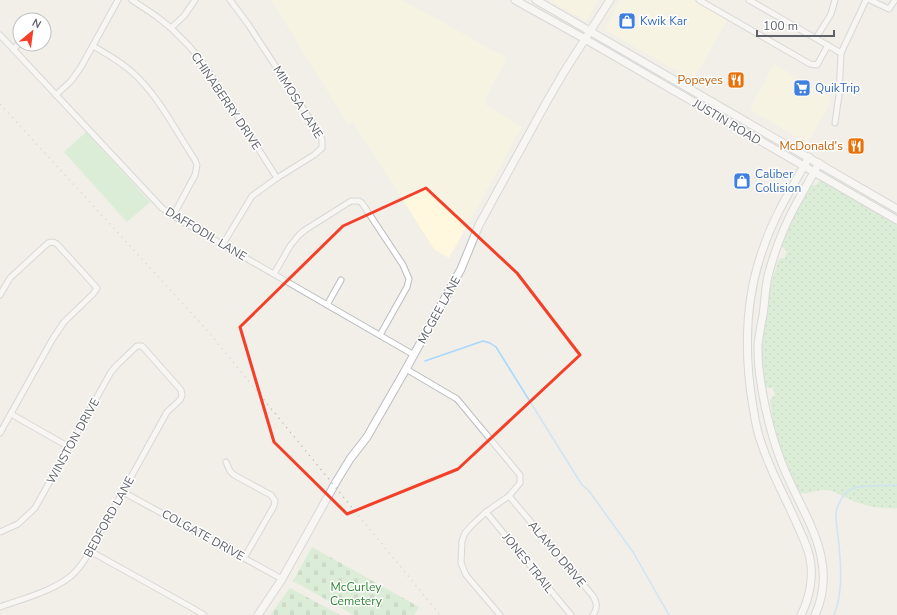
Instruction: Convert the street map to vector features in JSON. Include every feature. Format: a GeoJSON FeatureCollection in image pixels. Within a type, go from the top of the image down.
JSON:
{"type":"FeatureCollection","features":[{"type":"Feature","properties":{"kind":"main road","name":"JUSTIN ROAD"},"geometry":{"type":"LineString","coordinates":[[515,0],[897,220]]}},
{"type":"Feature","properties":{"kind":"main road","name":"JUSTIN ROAD"},"geometry":{"type":"LineString","coordinates":[[536,0],[897,209]]}},
{"type":"Feature","properties":{"kind":"main road","name":"MCGEE LANE"},"geometry":{"type":"LineString","coordinates":[[258,615],[282,579],[336,482],[366,437],[406,369],[461,269],[479,225],[557,83],[610,0]]}},
{"type":"Feature","properties":{"kind":"main road"},"geometry":{"type":"LineString","coordinates":[[801,615],[806,606],[809,591],[811,574],[810,560],[805,541],[761,445],[750,393],[747,366],[751,296],[764,246],[783,203],[809,157]]}},
{"type":"Feature","properties":{"kind":"main road"},"geometry":{"type":"LineString","coordinates":[[816,615],[822,595],[824,575],[821,552],[816,537],[781,461],[770,424],[763,392],[758,345],[768,277],[781,235],[819,163]]}},
{"type":"Feature","properties":{"kind":"main road"},"geometry":{"type":"LineString","coordinates":[[764,246],[777,249]]}},
{"type":"Feature","properties":{"kind":"main road"},"geometry":{"type":"LineString","coordinates":[[750,393],[763,392]]}},
{"type":"Feature","properties":{"kind":"main road"},"geometry":{"type":"LineString","coordinates":[[789,507],[800,503]]}},
{"type":"Feature","properties":{"kind":"street"},"geometry":{"type":"LineString","coordinates":[[56,95],[71,81],[93,46],[118,0]]}},
{"type":"Feature","properties":{"kind":"street","name":"CHINABERRY DRIVE"},"geometry":{"type":"LineString","coordinates":[[132,0],[171,28],[204,64],[277,178]]}},
{"type":"Feature","properties":{"kind":"street"},"geometry":{"type":"LineString","coordinates":[[171,28],[184,16],[195,0]]}},
{"type":"Feature","properties":{"kind":"street","name":"MIMOSA LANE"},"geometry":{"type":"LineString","coordinates":[[224,244],[252,196],[277,178],[314,155],[322,148],[322,140],[248,24],[230,0]]}},
{"type":"Feature","properties":{"kind":"street"},"geometry":{"type":"LineString","coordinates":[[699,0],[810,64],[817,65],[828,45]]}},
{"type":"Feature","properties":{"kind":"street"},"geometry":{"type":"LineString","coordinates":[[749,0],[758,2],[841,52]]}},
{"type":"Feature","properties":{"kind":"street"},"geometry":{"type":"LineString","coordinates":[[816,38],[831,14],[835,0]]}},
{"type":"Feature","properties":{"kind":"street"},"geometry":{"type":"LineString","coordinates":[[835,123],[839,95],[841,52],[866,0]]}},
{"type":"Feature","properties":{"kind":"street"},"geometry":{"type":"LineString","coordinates":[[870,0],[889,9],[895,0]]}},
{"type":"Feature","properties":{"kind":"street","name":"DAFFODIL LANE"},"geometry":{"type":"LineString","coordinates":[[0,35],[12,48]]}},
{"type":"Feature","properties":{"kind":"street"},"geometry":{"type":"LineString","coordinates":[[93,46],[124,65],[145,85],[160,105],[198,165],[173,216]]}},
{"type":"Feature","properties":{"kind":"street","name":"DAFFODIL LANE"},"geometry":{"type":"LineString","coordinates":[[16,52],[156,202],[173,216],[224,244],[414,355]]}},
{"type":"Feature","properties":{"kind":"street"},"geometry":{"type":"LineString","coordinates":[[274,274],[290,246],[305,230],[351,201],[362,202],[403,265],[409,279],[407,287],[380,335]]}},
{"type":"Feature","properties":{"kind":"street"},"geometry":{"type":"LineString","coordinates":[[0,295],[10,278],[48,243],[53,242],[57,244],[96,288],[93,294],[64,322],[52,340],[0,433]]}},
{"type":"Feature","properties":{"kind":"street"},"geometry":{"type":"LineString","coordinates":[[327,305],[341,280]]}},
{"type":"Feature","properties":{"kind":"street","name":"WINSTON DRIVE"},"geometry":{"type":"LineString","coordinates":[[0,532],[18,524],[35,508],[111,372],[137,346],[142,346],[181,390]]}},
{"type":"Feature","properties":{"kind":"street"},"geometry":{"type":"LineString","coordinates":[[406,369],[457,399],[520,475],[520,483],[508,496],[486,512],[465,533],[462,541],[461,563],[466,574],[500,615]]}},
{"type":"Feature","properties":{"kind":"street","name":"BEDFORD LANE"},"geometry":{"type":"LineString","coordinates":[[0,607],[48,589],[65,580],[79,568],[90,551],[167,412],[180,400],[182,396],[181,390]]}},
{"type":"Feature","properties":{"kind":"street"},"geometry":{"type":"LineString","coordinates":[[11,414],[69,447]]}},
{"type":"Feature","properties":{"kind":"street"},"geometry":{"type":"LineString","coordinates":[[226,462],[230,471],[271,495],[275,501],[274,506],[244,558]]}},
{"type":"Feature","properties":{"kind":"street","name":"COLGATE DRIVE"},"geometry":{"type":"LineString","coordinates":[[123,492],[282,579]]}},
{"type":"Feature","properties":{"kind":"street","name":"ALAMO DRIVE"},"geometry":{"type":"LineString","coordinates":[[508,496],[593,596],[597,604],[596,611],[593,615]]}},
{"type":"Feature","properties":{"kind":"street","name":"JONES TRAIL"},"geometry":{"type":"LineString","coordinates":[[486,512],[571,615]]}},
{"type":"Feature","properties":{"kind":"street"},"geometry":{"type":"LineString","coordinates":[[90,551],[187,604],[204,615]]}},
{"type":"Feature","properties":{"kind":"highlighted area"},"geometry":{"type":"Polygon","coordinates":[[[426,188],[517,273],[580,355],[458,469],[347,514],[274,442],[240,327],[343,226],[426,188]]]}},
{"type":"Feature","properties":{"kind":"shaded area"},"geometry":{"type":"Polygon","coordinates":[[[271,0],[402,0],[507,58],[484,101],[486,105],[522,127],[449,258],[434,249],[353,122],[348,124],[271,0]]]}},
{"type":"Feature","properties":{"kind":"shaded area"},"geometry":{"type":"Polygon","coordinates":[[[549,0],[599,0],[586,21],[549,0]]]}},
{"type":"Feature","properties":{"kind":"shaded area"},"geometry":{"type":"Polygon","coordinates":[[[621,0],[696,0],[728,19],[693,80],[607,31],[606,27],[621,0]]]}},
{"type":"Feature","properties":{"kind":"shaded area"},"geometry":{"type":"Polygon","coordinates":[[[774,64],[831,97],[827,109],[807,144],[750,109],[774,64]]]}},
{"type":"Feature","properties":{"kind":"green space"},"geometry":{"type":"Polygon","coordinates":[[[86,132],[150,202],[127,222],[64,152],[86,132]]]}},
{"type":"Feature","properties":{"kind":"green space"},"geometry":{"type":"Polygon","coordinates":[[[820,181],[824,181],[897,225],[897,508],[866,505],[829,490],[799,493],[776,440],[770,400],[775,395],[773,388],[764,386],[762,357],[763,318],[778,261],[781,258],[785,258],[787,251],[781,246],[791,219],[812,185],[815,186],[820,181]]]}},
{"type":"Feature","properties":{"kind":"green space","name":"McCurley Cemetery"},"geometry":{"type":"Polygon","coordinates":[[[312,547],[419,607],[414,615],[354,615],[293,581],[312,547]]]}},
{"type":"Feature","properties":{"kind":"green space"},"geometry":{"type":"Polygon","coordinates":[[[290,588],[340,615],[270,615],[290,588]]]}},
{"type":"Feature","properties":{"kind":"waterway"},"geometry":{"type":"LineString","coordinates":[[425,361],[483,341],[496,347],[582,485],[589,491],[633,552],[669,615]]}},
{"type":"Feature","properties":{"kind":"waterway"},"geometry":{"type":"LineString","coordinates":[[834,615],[839,598],[841,580],[836,515],[839,503],[844,495],[854,488],[897,485]]}},
{"type":"Feature","properties":{"kind":"railway"},"geometry":{"type":"LineString","coordinates":[[0,104],[206,329],[440,615]]}},
{"type":"Feature","properties":{"kind":"place","name":"Kwik Kar"},"geometry":{"type":"Point","coordinates":[627,21]}},
{"type":"Feature","properties":{"kind":"place","name":"Popeyes"},"geometry":{"type":"Point","coordinates":[736,80]}},
{"type":"Feature","properties":{"kind":"place","name":"QuikTrip"},"geometry":{"type":"Point","coordinates":[802,88]}},
{"type":"Feature","properties":{"kind":"place","name":"McDonald's"},"geometry":{"type":"Point","coordinates":[856,146]}},
{"type":"Feature","properties":{"kind":"place","name":"Caliber Collision"},"geometry":{"type":"Point","coordinates":[742,181]}}]}
